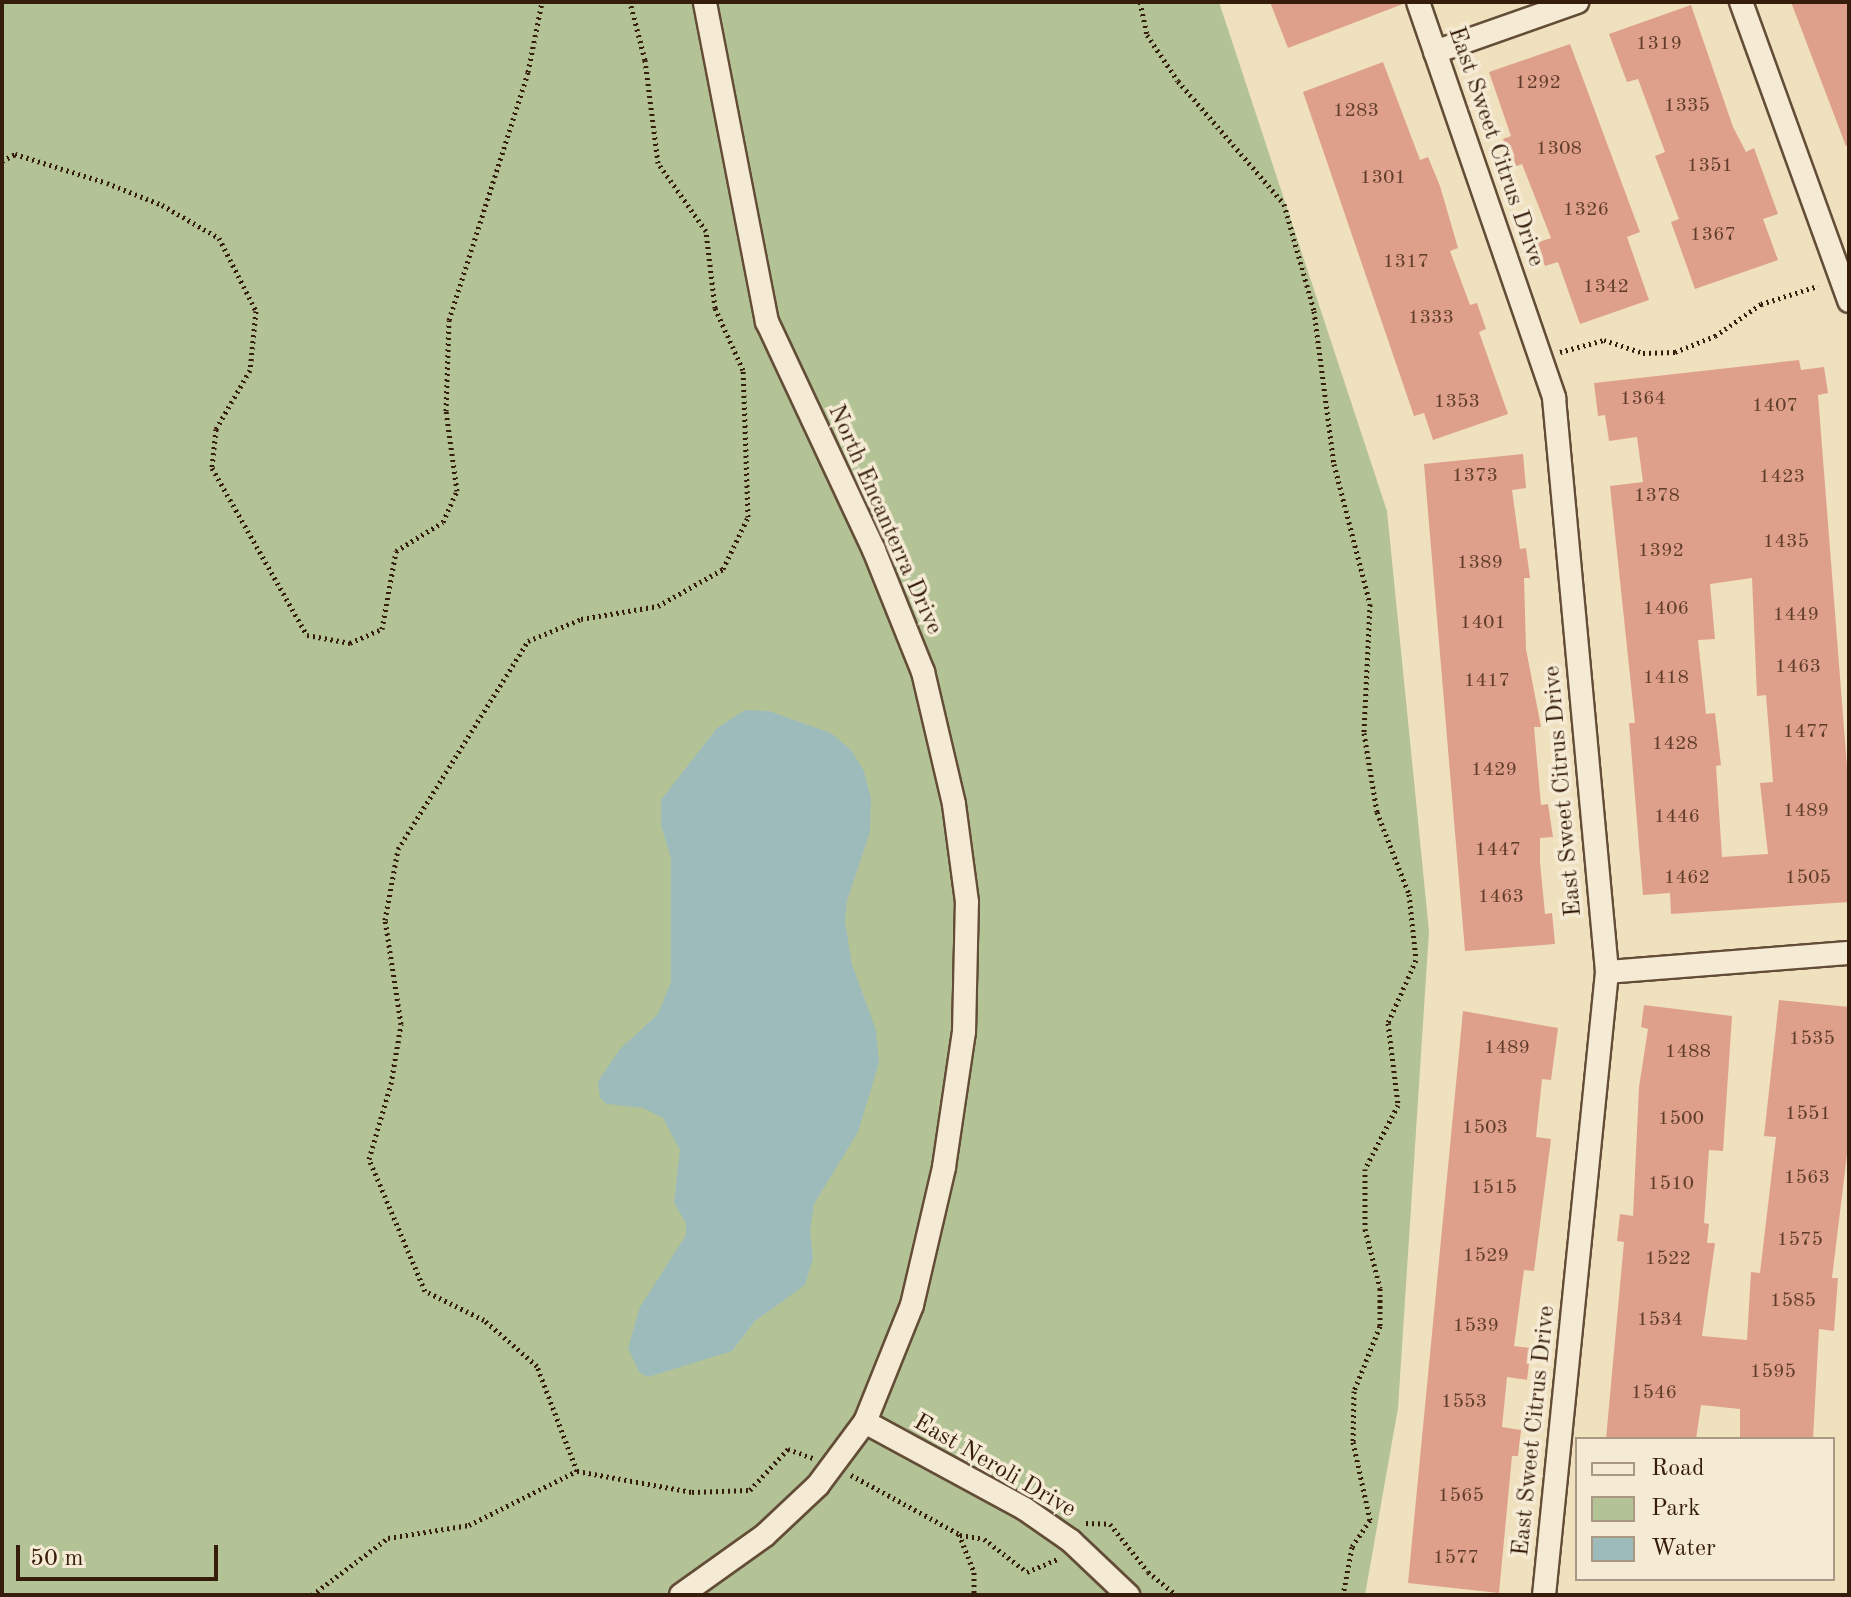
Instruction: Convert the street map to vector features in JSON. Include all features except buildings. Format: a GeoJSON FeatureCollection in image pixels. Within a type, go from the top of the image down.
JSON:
{"type":"FeatureCollection","features":[{"type":"Feature","properties":{"kind":"street","name":"North Encanterra Drive"},"geometry":{"type":"LineString","coordinates":[[681,1595],[765,1535],[833,1465],[865,1422],[912,1305],[944,1167],[964,1032],[967,902],[954,804],[923,672],[874,550],[767,322],[729,105],[705,2]]}},
{"type":"Feature","properties":{"kind":"street","name":"East Sweet Citrus Drive"},"geometry":{"type":"LineString","coordinates":[[1418,2],[1554,398],[1607,972],[1544,1595]]}},
{"type":"Feature","properties":{"kind":"street"},"geometry":{"type":"LineString","coordinates":[[1435,52],[1577,2]]}},
{"type":"Feature","properties":{"kind":"street"},"geometry":{"type":"LineString","coordinates":[[1741,2],[1839,236],[1846,290]]}},
{"type":"Feature","properties":{"kind":"street"},"geometry":{"type":"LineString","coordinates":[[1607,972],[1849,953]]}},
{"type":"Feature","properties":{"kind":"street","name":"East Neroli Drive"},"geometry":{"type":"LineString","coordinates":[[865,1422],[1025,1509],[1071,1541],[1128,1595]]}},
{"type":"Feature","properties":{"kind":"path"},"geometry":{"type":"LineString","coordinates":[[2,161],[15,154],[107,183],[162,205],[219,238],[256,311],[250,370],[216,429],[212,468],[307,635],[350,643],[382,629],[396,551],[443,522],[457,491],[446,411],[449,320],[528,72],[542,2]]}},
{"type":"Feature","properties":{"kind":"path"},"geometry":{"type":"LineString","coordinates":[[577,1471],[537,1366],[484,1320],[425,1291],[369,1159],[391,1084],[401,1024],[385,920],[398,849],[528,641],[581,619],[658,606],[723,569],[748,517],[743,370],[715,308],[706,231],[658,163],[645,60],[630,2]]}},
{"type":"Feature","properties":{"kind":"path"},"geometry":{"type":"LineString","coordinates":[[1140,2],[1147,35],[1178,81],[1284,204],[1314,311],[1334,464],[1370,604],[1364,733],[1377,812],[1409,894],[1416,960],[1388,1023],[1398,1105],[1365,1169],[1365,1229],[1380,1288],[1380,1326],[1354,1391],[1353,1442],[1370,1520],[1352,1547],[1343,1595]]}},
{"type":"Feature","properties":{"kind":"path"},"geometry":{"type":"LineString","coordinates":[[1542,363],[1569,347],[1604,340],[1643,353],[1675,352],[1715,336],[1761,304],[1803,288],[1846,290]]}},
{"type":"Feature","properties":{"kind":"path"},"geometry":{"type":"LineString","coordinates":[[312,1595],[388,1538],[469,1525],[577,1471],[692,1492],[750,1490],[788,1449],[833,1465],[959,1534],[974,1572],[974,1595]]}},
{"type":"Feature","properties":{"kind":"green space"},"geometry":{"type":"Polygon","coordinates":[[[2,2],[1219,2],[1387,511],[1429,931],[1398,1408],[1365,1595],[2,1595],[2,2]]]}},
{"type":"Feature","properties":{"kind":"water"},"geometry":{"type":"Polygon","coordinates":[[[745,710],[769,711],[831,733],[851,750],[864,771],[871,799],[870,832],[847,901],[845,922],[852,964],[876,1030],[879,1063],[858,1132],[814,1204],[810,1231],[813,1259],[805,1285],[755,1321],[732,1351],[648,1377],[639,1372],[628,1348],[640,1307],[686,1235],[686,1223],[674,1203],[680,1150],[663,1118],[643,1108],[607,1104],[600,1098],[598,1081],[621,1048],[658,1014],[671,982],[671,859],[661,825],[661,800],[717,728],[745,710]]]}}]}
